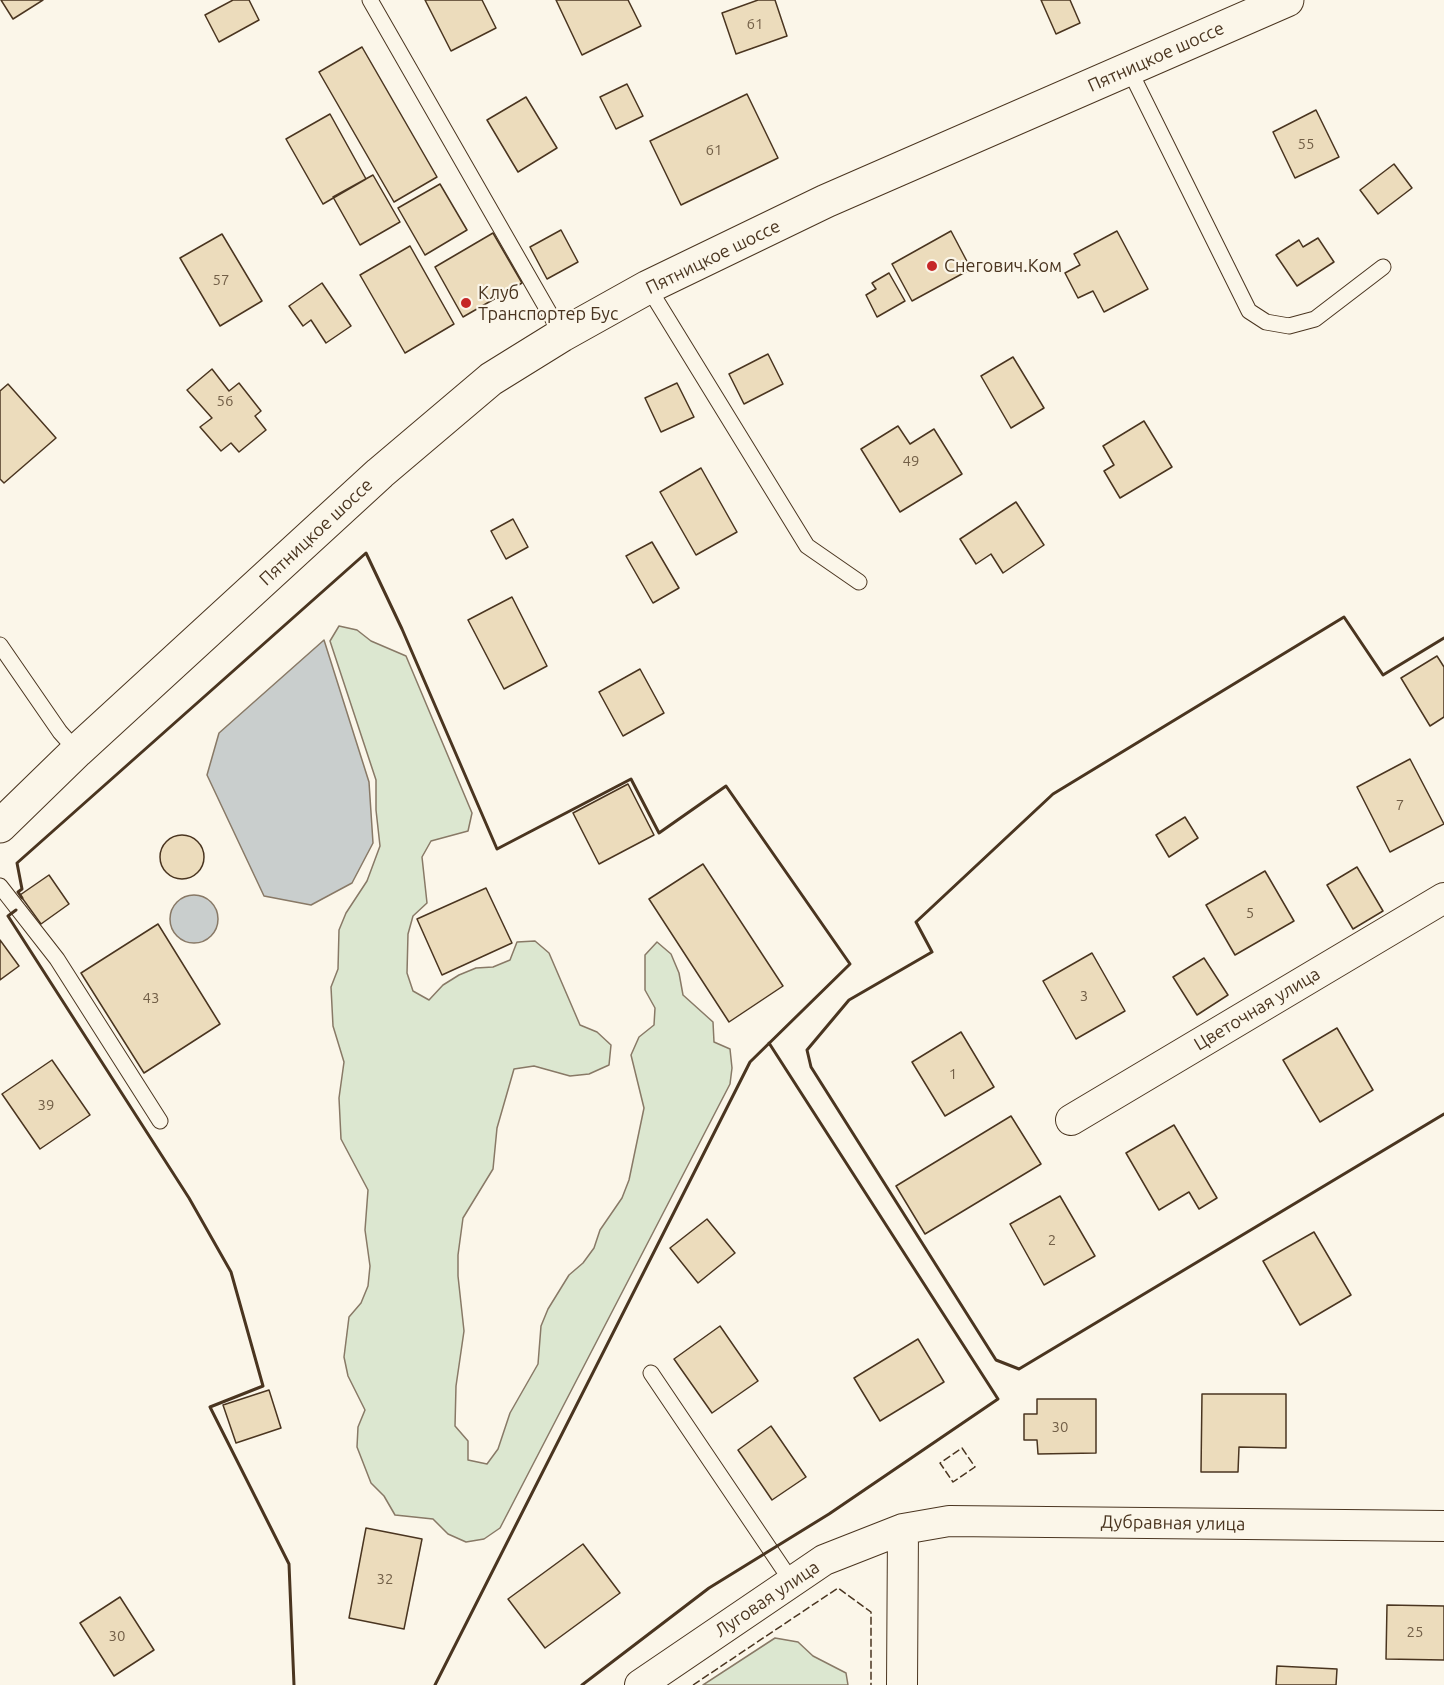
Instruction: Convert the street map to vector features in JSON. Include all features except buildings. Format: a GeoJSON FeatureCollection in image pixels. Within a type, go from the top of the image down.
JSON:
{"type":"FeatureCollection","features":[{"type":"Feature","properties":{"kind":"main road","name":"Пятницкое шоссе"},"geometry":{"type":"LineString","coordinates":[[0,826],[380,472],[491,379],[562,335],[648,287],[826,201],[1287,0]]}},
{"type":"Feature","properties":{"kind":"street","name":"Цветочная улица"},"geometry":{"type":"LineString","coordinates":[[1071,1120],[1444,898]]}},
{"type":"Feature","properties":{"kind":"street","name":"Дубравная улица"},"geometry":{"type":"LineString","coordinates":[[903,1528],[949,1521],[1444,1526]]}},
{"type":"Feature","properties":{"kind":"street","name":"Луговая улица"},"geometry":{"type":"LineString","coordinates":[[640,1685],[824,1560],[903,1528]]}},
{"type":"Feature","properties":{"kind":"street"},"geometry":{"type":"LineString","coordinates":[[902,1685],[903,1528]]}},
{"type":"Feature","properties":{"kind":"lane"},"geometry":{"type":"LineString","coordinates":[[370,0],[562,335]]}},
{"type":"Feature","properties":{"kind":"lane"},"geometry":{"type":"LineString","coordinates":[[1129,69],[1249,311],[1266,322],[1289,326],[1315,318],[1383,267]]}},
{"type":"Feature","properties":{"kind":"lane"},"geometry":{"type":"LineString","coordinates":[[648,287],[807,546],[860,582]]}},
{"type":"Feature","properties":{"kind":"lane"},"geometry":{"type":"LineString","coordinates":[[0,645],[60,732],[77,752]]}},
{"type":"Feature","properties":{"kind":"lane"},"geometry":{"type":"LineString","coordinates":[[0,886],[57,958],[160,1121]]}},
{"type":"Feature","properties":{"kind":"lane"},"geometry":{"type":"LineString","coordinates":[[651,1373],[792,1582]]}},
{"type":"Feature","properties":{"kind":"lane"},"geometry":{"type":"LineString","coordinates":[[1444,1508],[1444,1526]]}},
{"type":"Feature","properties":{"kind":"green space"},"geometry":{"type":"Polygon","coordinates":[[[339,626],[357,630],[371,641],[406,656],[472,813],[468,831],[431,841],[422,857],[427,903],[413,916],[408,934],[407,973],[413,991],[429,1000],[443,985],[459,975],[476,968],[493,967],[510,960],[517,942],[535,941],[549,953],[580,1025],[597,1032],[611,1045],[609,1065],[589,1074],[570,1076],[534,1066],[514,1069],[497,1128],[493,1169],[463,1218],[458,1255],[464,1331],[456,1386],[455,1426],[468,1441],[468,1460],[487,1464],[498,1449],[510,1413],[538,1364],[541,1326],[548,1309],[569,1275],[583,1263],[594,1248],[600,1230],[622,1198],[629,1180],[644,1108],[631,1055],[639,1037],[654,1025],[655,1008],[645,990],[645,955],[657,942],[671,954],[679,973],[683,995],[713,1022],[714,1042],[730,1049],[732,1068],[730,1084],[500,1528],[484,1539],[466,1542],[448,1534],[433,1519],[395,1515],[384,1496],[371,1483],[357,1447],[358,1427],[365,1410],[348,1376],[344,1357],[349,1317],[361,1303],[368,1286],[370,1266],[365,1230],[368,1190],[341,1139],[339,1098],[344,1062],[333,1026],[331,987],[338,969],[339,930],[346,913],[367,881],[380,846],[376,810],[376,780],[330,641],[339,626]]]}},
{"type":"Feature","properties":{"kind":"green space"},"geometry":{"type":"Polygon","coordinates":[[[775,1638],[798,1642],[813,1656],[846,1673],[848,1685],[703,1685],[775,1638]]]}},
{"type":"Feature","properties":{"kind":"shaded area"},"geometry":{"type":"Polygon","coordinates":[[[324,640],[369,782],[373,843],[352,883],[311,905],[264,896],[207,775],[219,733],[324,640]]]}},
{"type":"Feature","properties":{"kind":"shaded area"},"geometry":{"type":"Polygon","coordinates":[[[189,895],[199,895],[214,905],[218,919],[214,933],[208,939],[199,943],[189,943],[174,933],[170,924],[170,914],[180,899],[189,895]]]}},
{"type":"Feature","properties":{"kind":"fence"},"geometry":{"type":"LineString","coordinates":[[962,1448],[975,1467],[953,1482],[940,1463],[962,1448]]}},
{"type":"Feature","properties":{"kind":"fence"},"geometry":{"type":"LineString","coordinates":[[693,1685],[838,1588],[871,1612],[871,1685]]}},
{"type":"Feature","properties":{"kind":"wall"},"geometry":{"type":"LineString","coordinates":[[22,898],[18,892],[22,889],[17,863],[366,553],[402,629],[497,849],[631,779],[659,833],[726,786],[850,964],[750,1062],[435,1685]]}},
{"type":"Feature","properties":{"kind":"wall"},"geometry":{"type":"LineString","coordinates":[[1444,638],[1383,675],[1344,617],[1053,794],[916,922],[932,952],[849,1000],[807,1050],[811,1067],[996,1360],[1019,1369],[1444,1114]]}},
{"type":"Feature","properties":{"kind":"wall"},"geometry":{"type":"LineString","coordinates":[[16,910],[8,916],[189,1198],[231,1272],[263,1386],[210,1407],[289,1564],[294,1685]]}},
{"type":"Feature","properties":{"kind":"wall"},"geometry":{"type":"LineString","coordinates":[[582,1685],[709,1588],[829,1514],[998,1399],[769,1043]]}},
{"type":"Feature","properties":{"kind":"place","name":"Снегович.Ком"},"geometry":{"type":"Point","coordinates":[932,266]}},
{"type":"Feature","properties":{"kind":"place","name":"Клуб Транспортер Бус"},"geometry":{"type":"Point","coordinates":[466,303]}}]}
